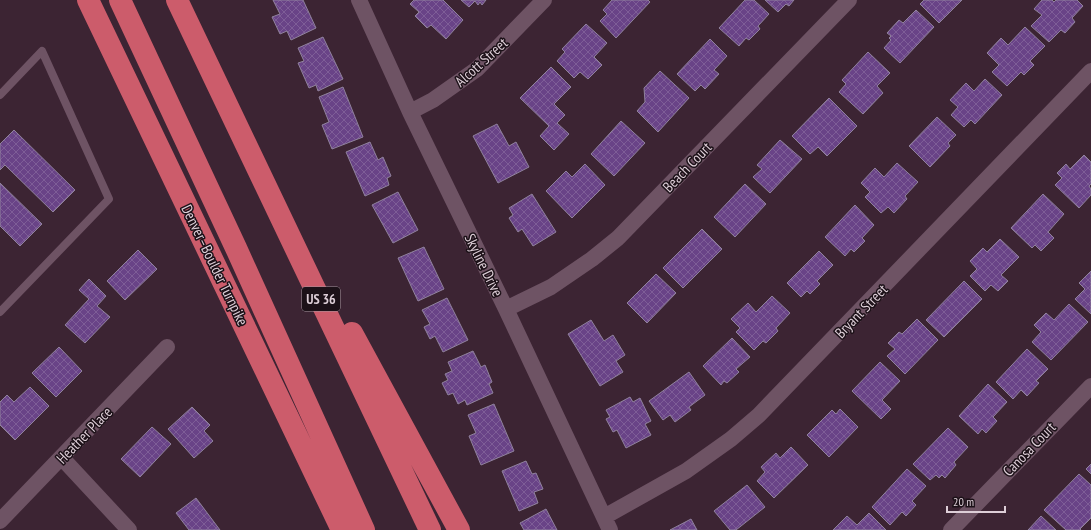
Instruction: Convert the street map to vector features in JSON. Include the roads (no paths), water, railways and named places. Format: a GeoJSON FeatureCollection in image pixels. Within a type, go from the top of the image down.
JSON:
{"type":"FeatureCollection","features":[{"type":"Feature","properties":{"kind":"highway","name":"Denver–Boulder Turnpike"},"geometry":{"type":"LineString","coordinates":[[88,0],[342,530]]}},
{"type":"Feature","properties":{"kind":"highway"},"geometry":{"type":"LineString","coordinates":[[120,0],[236,248],[364,530]]}},
{"type":"Feature","properties":{"kind":"highway","name":"US 36"},"geometry":{"type":"LineString","coordinates":[[177,0],[430,530]]}},
{"type":"Feature","properties":{"kind":"highway"},"geometry":{"type":"LineString","coordinates":[[210,69],[459,530]]}},
{"type":"Feature","properties":{"kind":"highway"},"geometry":{"type":"LineString","coordinates":[[230,296],[328,530]]}},
{"type":"Feature","properties":{"kind":"street","name":"Skyline Drive"},"geometry":{"type":"LineString","coordinates":[[358,0],[607,524]]}},
{"type":"Feature","properties":{"kind":"street","name":"Alcott Street"},"geometry":{"type":"LineString","coordinates":[[410,112],[433,100],[477,69],[544,0]]}},
{"type":"Feature","properties":{"kind":"street","name":"Beach Court"},"geometry":{"type":"LineString","coordinates":[[506,309],[551,287],[592,259],[618,238],[849,0]]}},
{"type":"Feature","properties":{"kind":"street","name":"Bryant Street"},"geometry":{"type":"LineString","coordinates":[[607,524],[731,439],[759,415],[1091,72]]}},
{"type":"Feature","properties":{"kind":"street","name":"Heather Place"},"geometry":{"type":"LineString","coordinates":[[0,521],[167,348]]}},
{"type":"Feature","properties":{"kind":"street","name":"Canosa Court"},"geometry":{"type":"LineString","coordinates":[[951,530],[1091,386]]}},
{"type":"Feature","properties":{"kind":"street"},"geometry":{"type":"LineString","coordinates":[[62,458],[129,530]]}},
{"type":"Feature","properties":{"kind":"lane"},"geometry":{"type":"LineString","coordinates":[[0,95],[42,52],[109,199],[0,312]]}}]}
